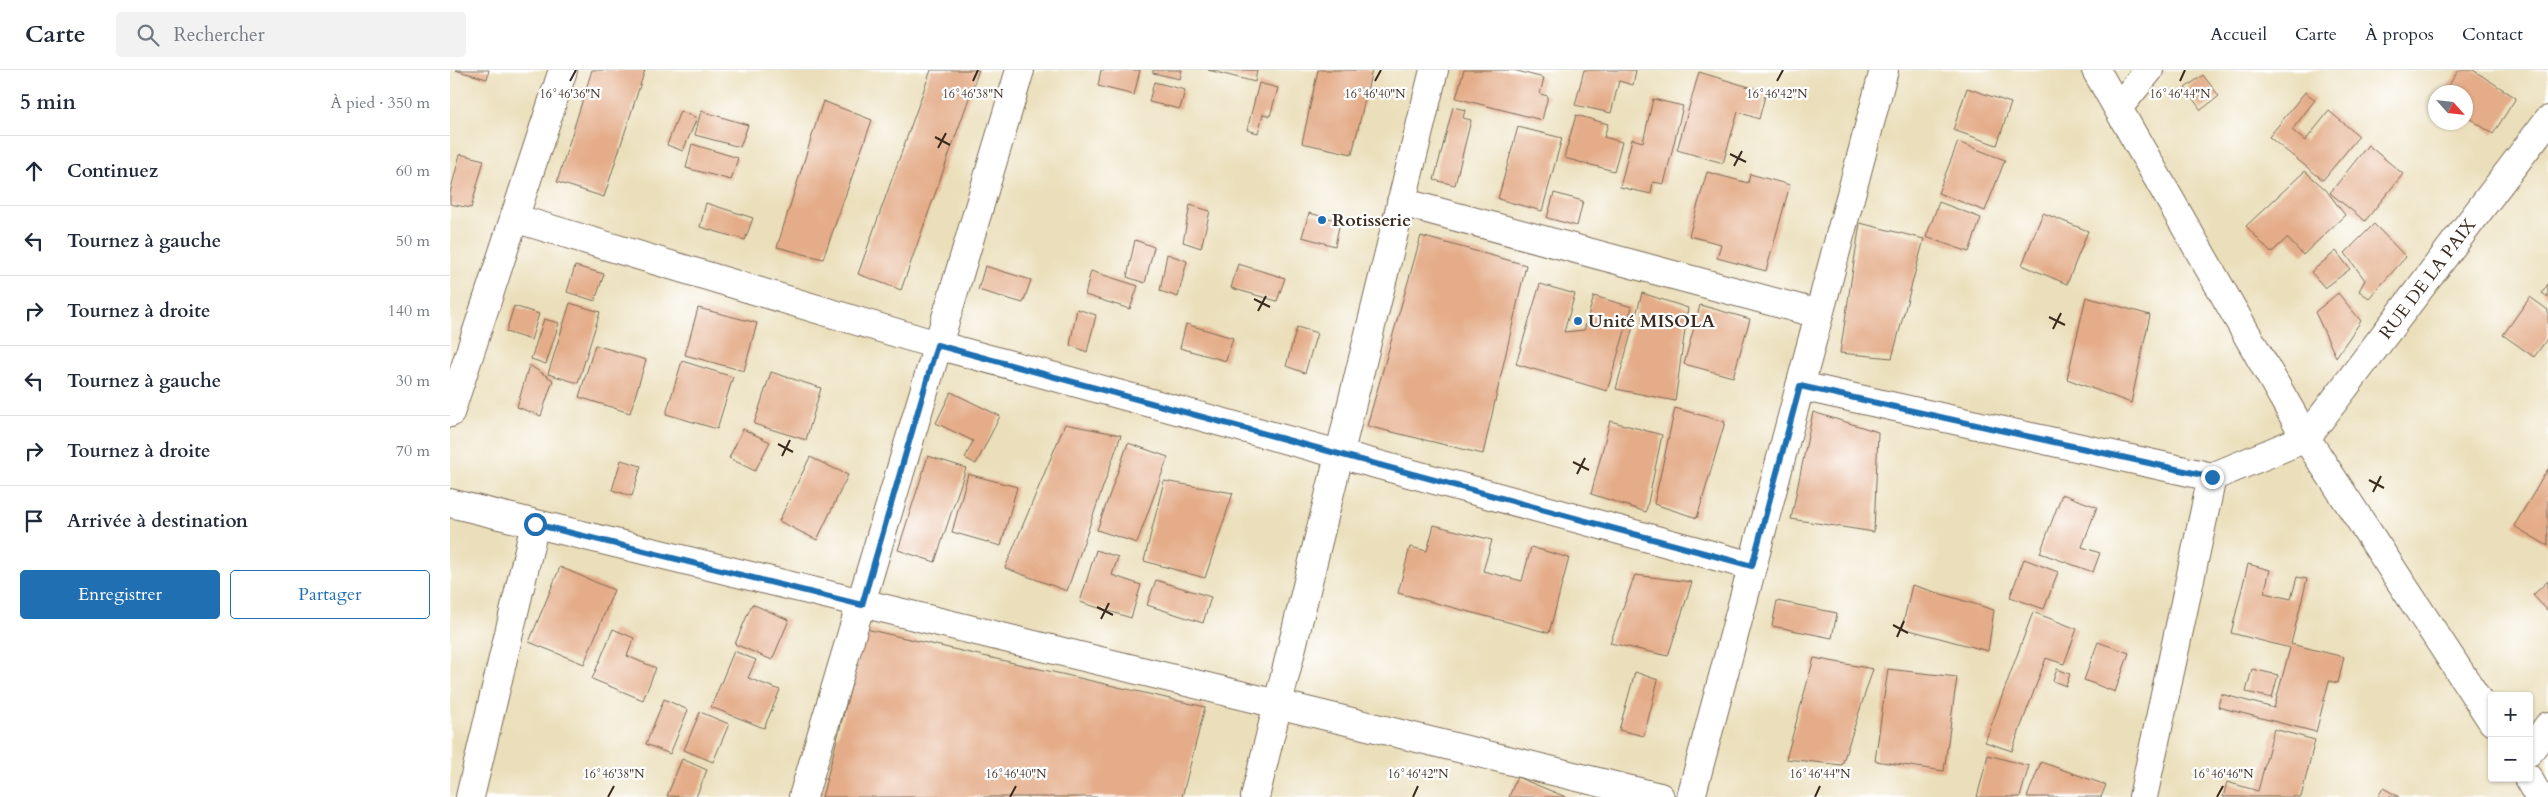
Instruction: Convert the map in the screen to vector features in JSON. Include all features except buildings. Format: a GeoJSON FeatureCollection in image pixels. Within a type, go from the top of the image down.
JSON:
{"type":"FeatureCollection","features":[{"type":"Feature","properties":{"kind":"street"},"geometry":{"type":"LineString","coordinates":[[450,413],[563,70]]}},
{"type":"Feature","properties":{"kind":"street"},"geometry":{"type":"LineString","coordinates":[[803,797],[862,605],[937,345],[1020,70]]}},
{"type":"Feature","properties":{"kind":"street"},"geometry":{"type":"LineString","coordinates":[[1254,797],[1434,70]]}},
{"type":"Feature","properties":{"kind":"street"},"geometry":{"type":"LineString","coordinates":[[1692,797],[1884,70]]}},
{"type":"Feature","properties":{"kind":"street"},"geometry":{"type":"LineString","coordinates":[[2096,70],[2306,438],[2488,715]]}},
{"type":"Feature","properties":{"kind":"street"},"geometry":{"type":"LineString","coordinates":[[2118,108],[2149,70]]}},
{"type":"Feature","properties":{"kind":"street","name":"RUE DE LA PAIX"},"geometry":{"type":"LineString","coordinates":[[2306,438],[2546,127]]}},
{"type":"Feature","properties":{"kind":"street"},"geometry":{"type":"LineString","coordinates":[[1401,202],[1819,314]]}},
{"type":"Feature","properties":{"kind":"street"},"geometry":{"type":"LineString","coordinates":[[514,218],[937,345],[1752,566]]}},
{"type":"Feature","properties":{"kind":"street"},"geometry":{"type":"LineString","coordinates":[[1800,386],[2212,477],[2306,438]]}},
{"type":"Feature","properties":{"kind":"street"},"geometry":{"type":"LineString","coordinates":[[2144,797],[2212,477]]}},
{"type":"Feature","properties":{"kind":"street"},"geometry":{"type":"LineString","coordinates":[[450,503],[862,605],[1660,797]]}},
{"type":"Feature","properties":{"kind":"street"},"geometry":{"type":"LineString","coordinates":[[470,797],[535,524]]}},
{"type":"Feature","properties":{"kind":"street"},"geometry":{"type":"LineString","coordinates":[[2533,747],[2548,726]]}},
{"type":"Feature","properties":{"kind":"street"},"geometry":{"type":"LineString","coordinates":[[2530,782],[2539,797]]}},
{"type":"Feature","properties":{"kind":"place","name":"Rotisserie"},"geometry":{"type":"Point","coordinates":[1322,220]}},
{"type":"Feature","properties":{"kind":"place","name":"Unité MISOLA"},"geometry":{"type":"Point","coordinates":[1578,321]}},
{"type":"Feature","properties":{"kind":"route"},"geometry":{"type":"LineString","coordinates":[[535,524],[862,605],[937,345],[1752,566],[1800,386],[2212,477]]}}]}
